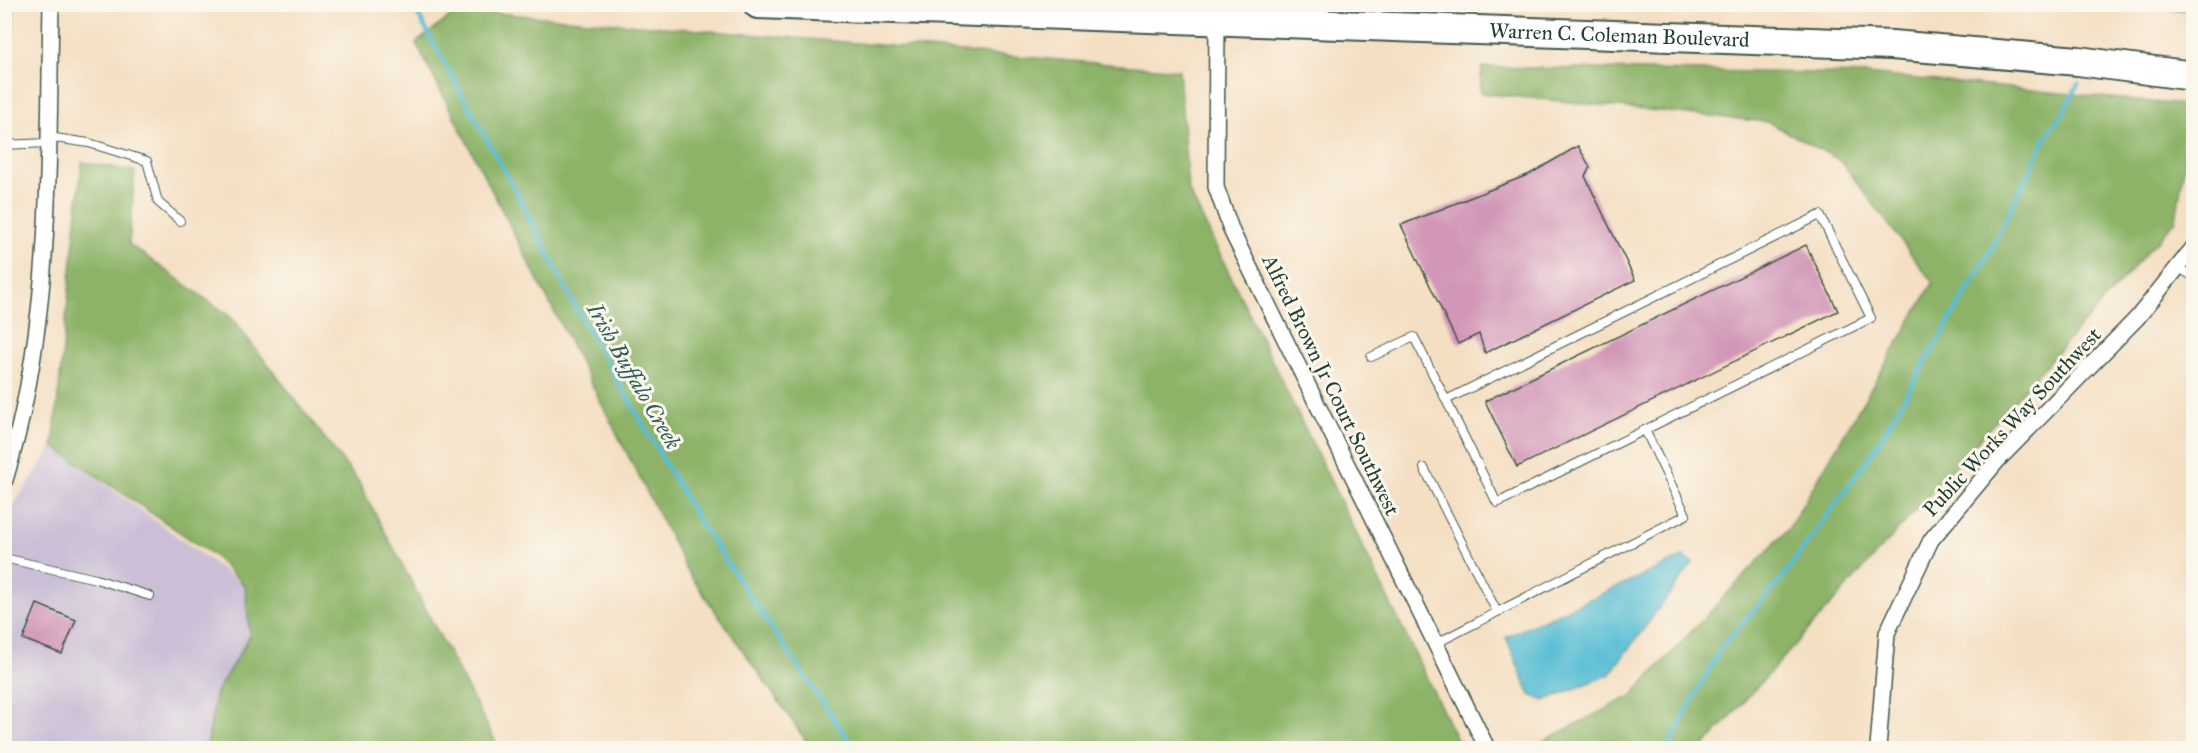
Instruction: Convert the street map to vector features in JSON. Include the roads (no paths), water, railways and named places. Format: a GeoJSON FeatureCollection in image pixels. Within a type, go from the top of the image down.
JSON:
{"type":"FeatureCollection","features":[{"type":"Feature","properties":{"kind":"highway","name":"Warren C. Coleman Boulevard"},"geometry":{"type":"LineString","coordinates":[[758,4],[1215,13],[1892,45],[2078,61],[2193,76]]}},
{"type":"Feature","properties":{"kind":"street"},"geometry":{"type":"LineString","coordinates":[[5,482],[28,388],[40,314],[44,265],[51,4]]}},
{"type":"Feature","properties":{"kind":"street","name":"Alfred Brown Jr Court Southwest"},"geometry":{"type":"LineString","coordinates":[[1215,13],[1216,187],[1233,232],[1487,748]]}},
{"type":"Feature","properties":{"kind":"street","name":"Public Works Way Southwest"},"geometry":{"type":"LineString","coordinates":[[1878,748],[1887,633],[1931,540],[1998,460],[2137,318],[2193,247]]}},
{"type":"Feature","properties":{"kind":"lane"},"geometry":{"type":"LineString","coordinates":[[4,145],[48,140],[89,143],[147,161],[158,202],[180,221]]}},
{"type":"Feature","properties":{"kind":"lane"},"geometry":{"type":"LineString","coordinates":[[1371,357],[1414,337],[1497,503],[1871,318],[1820,215],[1446,400]]}},
{"type":"Feature","properties":{"kind":"lane"},"geometry":{"type":"LineString","coordinates":[[2178,267],[2193,277]]}},
{"type":"Feature","properties":{"kind":"lane"},"geometry":{"type":"LineString","coordinates":[[1435,644],[1686,515],[1645,430]]}},
{"type":"Feature","properties":{"kind":"lane"},"geometry":{"type":"LineString","coordinates":[[1424,468],[1497,612]]}},
{"type":"Feature","properties":{"kind":"lane"},"geometry":{"type":"LineString","coordinates":[[4,558],[96,579],[150,596]]}},
{"type":"Feature","properties":{"kind":"water"},"geometry":{"type":"Polygon","coordinates":[[[1683,557],[1693,563],[1609,675],[1544,701],[1530,695],[1506,637],[1683,557]]]}},
{"type":"Feature","properties":{"kind":"waterway","name":"Irish Buffalo Creek"},"geometry":{"type":"LineString","coordinates":[[412,4],[519,197],[578,312],[698,520],[854,748]]}},
{"type":"Feature","properties":{"kind":"waterway"},"geometry":{"type":"LineString","coordinates":[[2118,8],[2122,4]]}},
{"type":"Feature","properties":{"kind":"waterway"},"geometry":{"type":"LineString","coordinates":[[1667,748],[1721,647],[1779,582],[1873,452],[1988,255],[2048,133],[2064,111],[2078,84]]}}]}
